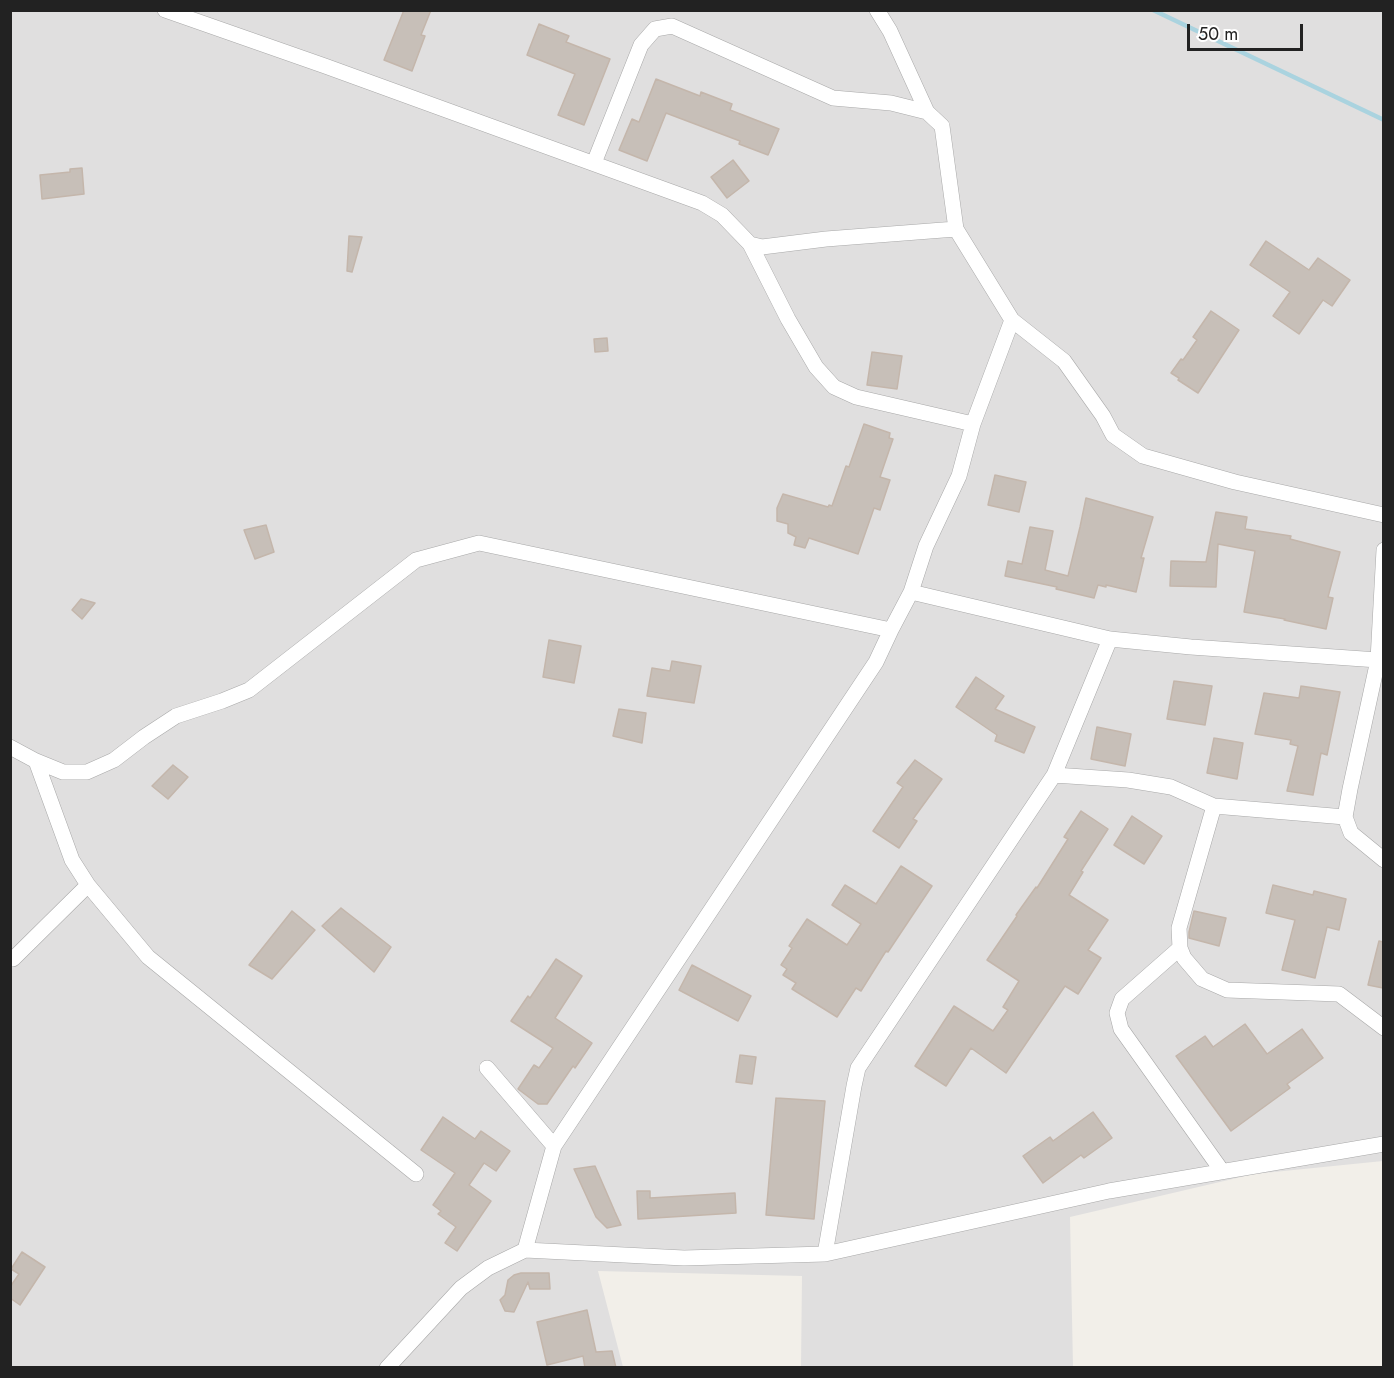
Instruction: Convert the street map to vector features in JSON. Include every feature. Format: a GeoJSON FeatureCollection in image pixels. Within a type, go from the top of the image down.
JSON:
{"type":"FeatureCollection","features":[{"type":"Feature","properties":{"kind":"street"},"geometry":{"type":"LineString","coordinates":[[165,10],[702,203],[722,215],[750,244],[788,319],[816,367],[834,387],[856,398],[973,424]]}},
{"type":"Feature","properties":{"kind":"street"},"geometry":{"type":"LineString","coordinates":[[877,10],[890,31],[927,112],[942,126],[956,229],[1012,320],[1064,361],[1103,416],[1113,435],[1143,456],[1235,482],[1383,514]]}},
{"type":"Feature","properties":{"kind":"street"},"geometry":{"type":"LineString","coordinates":[[594,163],[641,45],[655,29],[672,26],[834,98],[891,103],[927,112]]}},
{"type":"Feature","properties":{"kind":"street"},"geometry":{"type":"LineString","coordinates":[[750,244],[762,248],[826,239],[956,229]]}},
{"type":"Feature","properties":{"kind":"street"},"geometry":{"type":"LineString","coordinates":[[525,1250],[554,1146],[876,662],[911,592],[926,546],[959,476],[973,424],[1012,320]]}},
{"type":"Feature","properties":{"kind":"street"},"geometry":{"type":"LineString","coordinates":[[10,747],[63,772],[87,772],[114,760],[176,716],[249,690],[416,560],[479,543],[891,630]]}},
{"type":"Feature","properties":{"kind":"street"},"geometry":{"type":"LineString","coordinates":[[1383,550],[1381,656],[1345,818],[1351,833],[1383,860]]}},
{"type":"Feature","properties":{"kind":"street"},"geometry":{"type":"LineString","coordinates":[[911,592],[1110,639],[1191,647],[1381,656]]}},
{"type":"Feature","properties":{"kind":"street"},"geometry":{"type":"LineString","coordinates":[[825,1254],[858,1068],[1054,776],[1110,639]]}},
{"type":"Feature","properties":{"kind":"street"},"geometry":{"type":"LineString","coordinates":[[36,761],[72,860],[88,885],[148,957],[416,1174]]}},
{"type":"Feature","properties":{"kind":"street"},"geometry":{"type":"LineString","coordinates":[[1054,776],[1128,780],[1171,787],[1214,806],[1345,818]]}},
{"type":"Feature","properties":{"kind":"street"},"geometry":{"type":"LineString","coordinates":[[1214,806],[1179,928],[1180,948],[1184,958],[1202,979],[1227,990],[1339,994],[1383,1028]]}},
{"type":"Feature","properties":{"kind":"street"},"geometry":{"type":"LineString","coordinates":[[10,958],[13,959],[88,885]]}},
{"type":"Feature","properties":{"kind":"street"},"geometry":{"type":"LineString","coordinates":[[1180,948],[1122,999],[1117,1014],[1121,1029],[1222,1171]]}},
{"type":"Feature","properties":{"kind":"street"},"geometry":{"type":"LineString","coordinates":[[487,1068],[554,1146]]}},
{"type":"Feature","properties":{"kind":"street"},"geometry":{"type":"LineString","coordinates":[[387,1368],[461,1288],[488,1268],[525,1250],[684,1258],[825,1254],[1109,1191],[1383,1144]]}},
{"type":"Feature","properties":{"kind":"shaded area"},"geometry":{"type":"Polygon","coordinates":[[[10,11],[1383,11],[1383,1161],[1254,1174],[1070,1217],[1073,1367],[801,1367],[802,1276],[598,1271],[623,1367],[11,1367],[10,11]]]}},
{"type":"Feature","properties":{"kind":"building"},"geometry":{"type":"Polygon","coordinates":[[[404,10],[431,10],[421,35],[425,36],[412,71],[384,60],[404,10]]]}},
{"type":"Feature","properties":{"kind":"building"},"geometry":{"type":"Polygon","coordinates":[[[539,24],[569,36],[566,42],[610,59],[584,125],[558,115],[575,74],[527,55],[539,24]]]}},
{"type":"Feature","properties":{"kind":"building"},"geometry":{"type":"Polygon","coordinates":[[[656,79],[700,96],[701,92],[732,104],[730,110],[779,129],[768,155],[739,144],[740,141],[666,113],[647,161],[619,150],[632,119],[639,122],[656,79]]]}},
{"type":"Feature","properties":{"kind":"building"},"geometry":{"type":"Polygon","coordinates":[[[733,160],[749,181],[727,198],[711,177],[733,160]]]}},
{"type":"Feature","properties":{"kind":"building"},"geometry":{"type":"Polygon","coordinates":[[[82,168],[84,194],[42,199],[40,175],[70,172],[70,169],[82,168]]]}},
{"type":"Feature","properties":{"kind":"building"},"geometry":{"type":"Polygon","coordinates":[[[349,236],[362,237],[352,272],[347,271],[349,236]]]}},
{"type":"Feature","properties":{"kind":"building"},"geometry":{"type":"Polygon","coordinates":[[[1266,241],[1309,270],[1318,258],[1350,280],[1332,306],[1323,300],[1299,334],[1273,316],[1290,292],[1250,265],[1266,241]]]}},
{"type":"Feature","properties":{"kind":"building"},"geometry":{"type":"Polygon","coordinates":[[[1211,311],[1239,330],[1198,393],[1171,373],[1197,340],[1193,337],[1211,311]]]}},
{"type":"Feature","properties":{"kind":"building"},"geometry":{"type":"Polygon","coordinates":[[[607,338],[608,351],[595,352],[594,339],[607,338]]]}},
{"type":"Feature","properties":{"kind":"building"},"geometry":{"type":"Polygon","coordinates":[[[872,352],[902,356],[897,389],[867,385],[872,352]]]}},
{"type":"Feature","properties":{"kind":"building"},"geometry":{"type":"Polygon","coordinates":[[[864,424],[890,433],[889,438],[893,439],[880,477],[890,480],[880,510],[874,508],[858,554],[809,538],[805,548],[794,545],[796,537],[788,533],[788,524],[777,521],[777,508],[783,494],[828,507],[832,506],[864,424]]]}},
{"type":"Feature","properties":{"kind":"building"},"geometry":{"type":"Polygon","coordinates":[[[995,475],[1026,482],[1019,512],[988,505],[995,475]]]}},
{"type":"Feature","properties":{"kind":"building"},"geometry":{"type":"Polygon","coordinates":[[[1086,498],[1153,517],[1141,558],[1144,558],[1136,592],[1098,585],[1094,598],[1005,576],[1008,561],[1022,564],[1030,527],[1053,531],[1045,570],[1068,576],[1086,498]]]}},
{"type":"Feature","properties":{"kind":"building"},"geometry":{"type":"Polygon","coordinates":[[[1216,512],[1247,517],[1245,529],[1291,536],[1290,539],[1340,552],[1328,597],[1333,598],[1326,629],[1244,612],[1255,551],[1218,544],[1216,587],[1170,586],[1171,561],[1206,562],[1216,512]]]}},
{"type":"Feature","properties":{"kind":"building"},"geometry":{"type":"Polygon","coordinates":[[[266,525],[274,552],[255,559],[244,530],[266,525]]]}},
{"type":"Feature","properties":{"kind":"building"},"geometry":{"type":"Polygon","coordinates":[[[81,599],[95,603],[82,619],[72,610],[81,599]]]}},
{"type":"Feature","properties":{"kind":"building"},"geometry":{"type":"Polygon","coordinates":[[[549,640],[581,646],[574,683],[543,677],[549,640]]]}},
{"type":"Feature","properties":{"kind":"building"},"geometry":{"type":"Polygon","coordinates":[[[672,661],[701,666],[694,703],[647,696],[652,668],[670,671],[672,661]]]}},
{"type":"Feature","properties":{"kind":"building"},"geometry":{"type":"Polygon","coordinates":[[[976,677],[1004,696],[995,709],[1035,727],[1024,753],[995,741],[997,735],[956,707],[976,677]]]}},
{"type":"Feature","properties":{"kind":"building"},"geometry":{"type":"Polygon","coordinates":[[[1174,681],[1212,686],[1205,725],[1167,719],[1174,681]]]}},
{"type":"Feature","properties":{"kind":"building"},"geometry":{"type":"Polygon","coordinates":[[[1301,686],[1340,692],[1327,755],[1321,753],[1313,795],[1287,791],[1298,746],[1290,744],[1291,740],[1255,734],[1264,693],[1299,698],[1301,686]]]}},
{"type":"Feature","properties":{"kind":"building"},"geometry":{"type":"Polygon","coordinates":[[[619,709],[646,713],[642,743],[613,736],[619,709]]]}},
{"type":"Feature","properties":{"kind":"building"},"geometry":{"type":"Polygon","coordinates":[[[1097,727],[1131,734],[1125,766],[1091,759],[1097,727]]]}},
{"type":"Feature","properties":{"kind":"building"},"geometry":{"type":"Polygon","coordinates":[[[1214,738],[1243,743],[1237,779],[1207,773],[1214,738]]]}},
{"type":"Feature","properties":{"kind":"building"},"geometry":{"type":"Polygon","coordinates":[[[915,760],[942,779],[913,819],[917,821],[899,848],[873,831],[903,787],[897,783],[915,760]]]}},
{"type":"Feature","properties":{"kind":"building"},"geometry":{"type":"Polygon","coordinates":[[[173,765],[188,777],[168,799],[152,786],[173,765]]]}},
{"type":"Feature","properties":{"kind":"building"},"geometry":{"type":"Polygon","coordinates":[[[1081,811],[1108,829],[1081,871],[1083,872],[1069,895],[1108,920],[1088,950],[1101,958],[1078,994],[1065,986],[1006,1073],[971,1048],[946,1086],[915,1066],[954,1006],[993,1031],[1008,1010],[1003,1007],[1019,981],[987,960],[1068,839],[1064,837],[1081,811]]]}},
{"type":"Feature","properties":{"kind":"building"},"geometry":{"type":"Polygon","coordinates":[[[1132,816],[1162,836],[1144,864],[1114,845],[1132,816]]]}},
{"type":"Feature","properties":{"kind":"building"},"geometry":{"type":"Polygon","coordinates":[[[901,866],[932,886],[861,991],[856,988],[837,1017],[792,989],[796,983],[783,975],[787,969],[781,965],[792,948],[789,946],[807,919],[847,945],[861,924],[832,905],[845,885],[876,904],[901,866]]]}},
{"type":"Feature","properties":{"kind":"building"},"geometry":{"type":"Polygon","coordinates":[[[1273,885],[1313,895],[1314,891],[1346,899],[1339,930],[1327,927],[1315,978],[1282,970],[1295,920],[1266,913],[1273,885]]]}},
{"type":"Feature","properties":{"kind":"building"},"geometry":{"type":"Polygon","coordinates":[[[341,908],[391,947],[374,972],[322,926],[341,908]]]}},
{"type":"Feature","properties":{"kind":"building"},"geometry":{"type":"Polygon","coordinates":[[[292,911],[315,930],[272,979],[249,965],[292,911]]]}},
{"type":"Feature","properties":{"kind":"building"},"geometry":{"type":"Polygon","coordinates":[[[1194,911],[1226,918],[1219,946],[1189,938],[1194,911]]]}},
{"type":"Feature","properties":{"kind":"building"},"geometry":{"type":"Polygon","coordinates":[[[1379,941],[1383,942],[1383,988],[1368,985],[1379,941]]]}},
{"type":"Feature","properties":{"kind":"building"},"geometry":{"type":"Polygon","coordinates":[[[556,959],[582,976],[555,1018],[592,1043],[547,1104],[538,1104],[518,1089],[534,1065],[539,1068],[553,1048],[511,1021],[528,996],[530,998],[556,959]]]}},
{"type":"Feature","properties":{"kind":"building"},"geometry":{"type":"Polygon","coordinates":[[[692,965],[751,996],[738,1021],[679,990],[692,965]]]}},
{"type":"Feature","properties":{"kind":"building"},"geometry":{"type":"Polygon","coordinates":[[[1245,1024],[1267,1054],[1302,1029],[1323,1058],[1287,1084],[1290,1088],[1231,1131],[1176,1056],[1205,1036],[1213,1047],[1245,1024]]]}},
{"type":"Feature","properties":{"kind":"building"},"geometry":{"type":"Polygon","coordinates":[[[740,1055],[756,1057],[752,1084],[736,1082],[740,1055]]]}},
{"type":"Feature","properties":{"kind":"building"},"geometry":{"type":"Polygon","coordinates":[[[776,1098],[825,1101],[814,1219],[766,1215],[776,1098]]]}},
{"type":"Feature","properties":{"kind":"building"},"geometry":{"type":"Polygon","coordinates":[[[1093,1112],[1112,1138],[1084,1158],[1081,1155],[1043,1183],[1023,1156],[1050,1137],[1053,1141],[1093,1112]]]}},
{"type":"Feature","properties":{"kind":"building"},"geometry":{"type":"Polygon","coordinates":[[[443,1117],[475,1139],[481,1131],[510,1151],[496,1171],[484,1163],[469,1185],[491,1201],[457,1251],[445,1243],[456,1227],[438,1214],[441,1211],[433,1205],[455,1173],[421,1150],[443,1117]]]}},
{"type":"Feature","properties":{"kind":"building"},"geometry":{"type":"Polygon","coordinates":[[[595,1166],[621,1225],[607,1228],[596,1217],[574,1169],[595,1166]]]}},
{"type":"Feature","properties":{"kind":"building"},"geometry":{"type":"Polygon","coordinates":[[[637,1191],[650,1191],[650,1198],[735,1193],[736,1213],[638,1219],[637,1191]]]}},
{"type":"Feature","properties":{"kind":"building"},"geometry":{"type":"Polygon","coordinates":[[[22,1252],[45,1267],[20,1305],[10,1298],[10,1287],[19,1274],[11,1269],[22,1252]]]}},
{"type":"Feature","properties":{"kind":"building"},"geometry":{"type":"Polygon","coordinates":[[[521,1273],[549,1273],[550,1289],[530,1289],[528,1282],[514,1312],[505,1311],[500,1300],[505,1295],[508,1280],[521,1273]]]}},
{"type":"Feature","properties":{"kind":"building"},"geometry":{"type":"Polygon","coordinates":[[[587,1310],[596,1352],[612,1351],[616,1368],[585,1368],[583,1356],[547,1365],[537,1322],[587,1310]]]}},
{"type":"Feature","properties":{"kind":"waterway"},"geometry":{"type":"LineString","coordinates":[[1153,10],[1384,120]]}}]}
